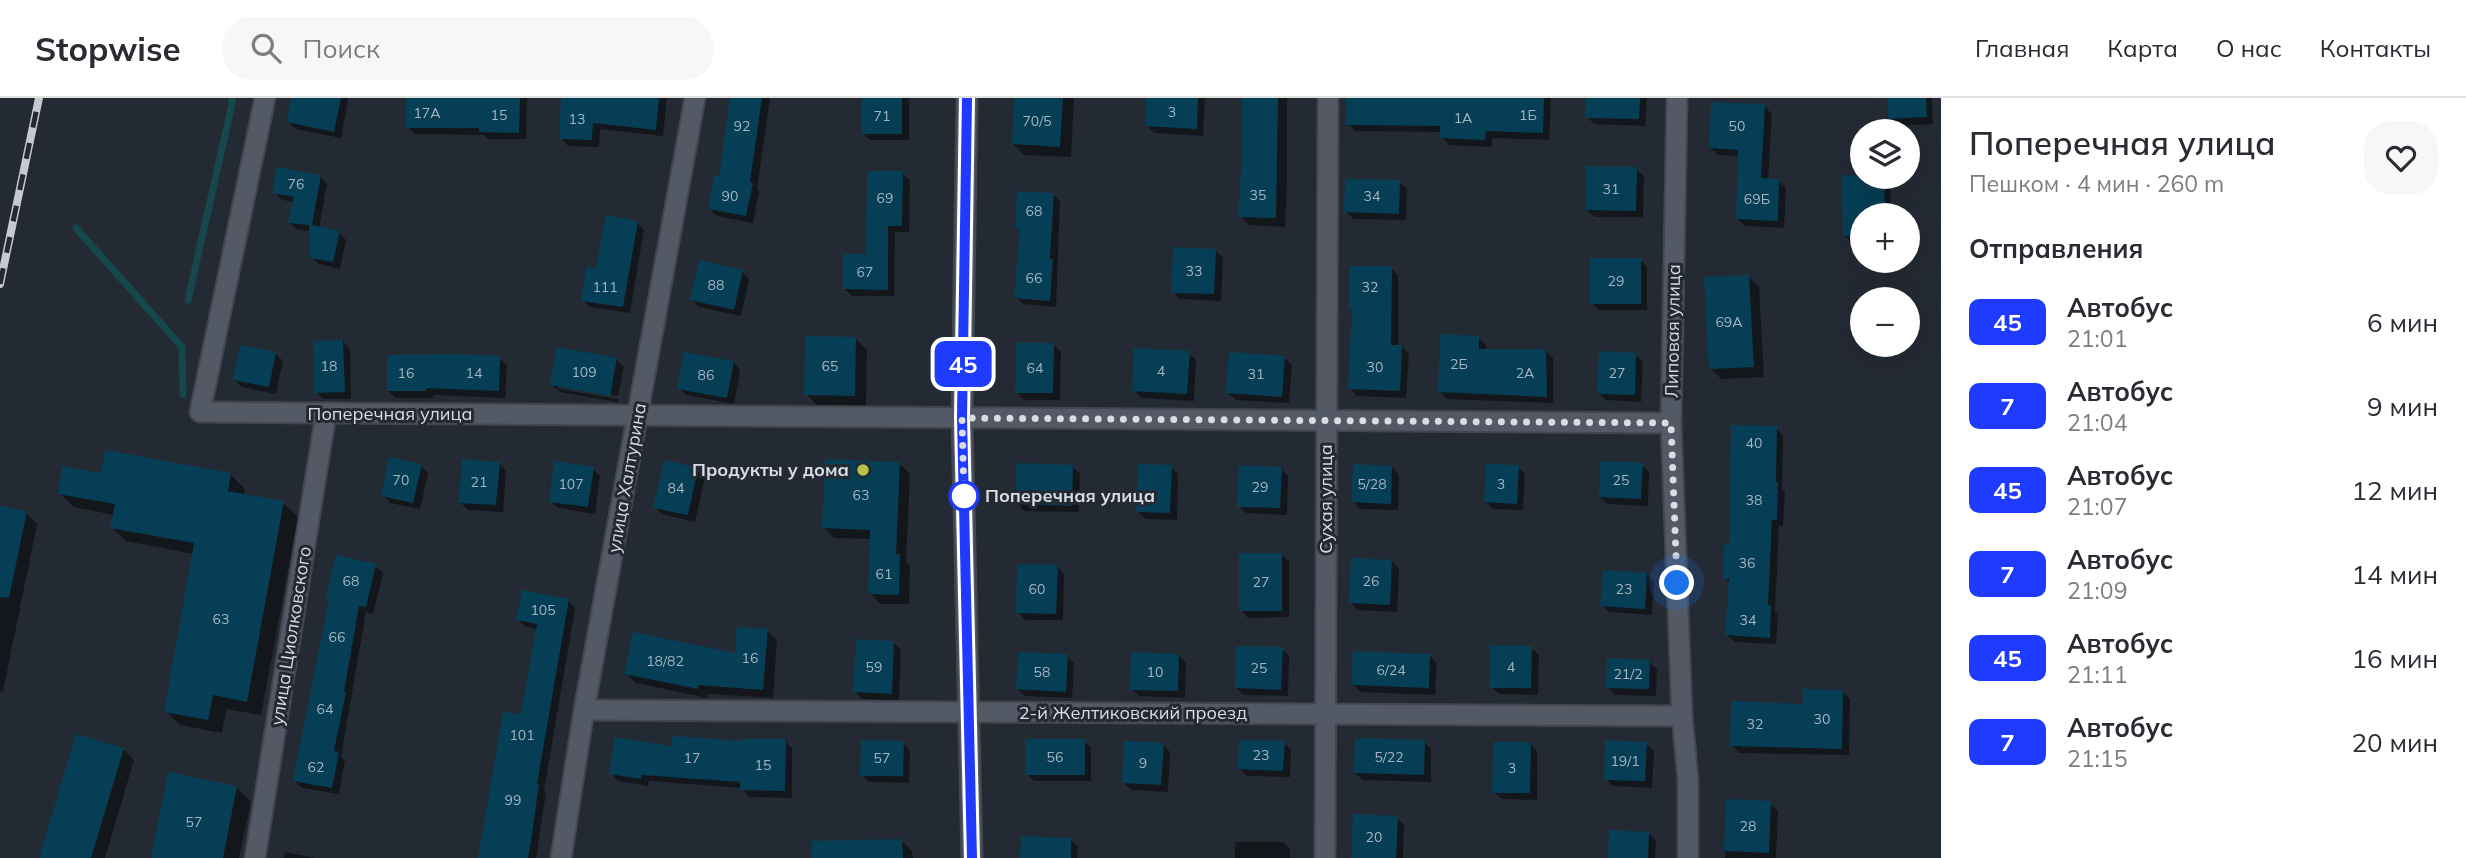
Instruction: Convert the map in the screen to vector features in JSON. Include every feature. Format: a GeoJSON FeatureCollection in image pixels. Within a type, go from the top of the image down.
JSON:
{"type":"FeatureCollection","features":[{"type":"Feature","properties":{"kind":"street","name":"Поперечная улица"},"geometry":{"type":"LineString","coordinates":[[265,98],[200,412],[1671,423]]}},
{"type":"Feature","properties":{"kind":"street","name":"улица Халтурина"},"geometry":{"type":"LineString","coordinates":[[561,858],[584,710],[695,98]]}},
{"type":"Feature","properties":{"kind":"street"},"geometry":{"type":"LineString","coordinates":[[967,98],[962,418],[972,858]]}},
{"type":"Feature","properties":{"kind":"street","name":"Сухая улица"},"geometry":{"type":"LineString","coordinates":[[1325,858],[1328,98]]}},
{"type":"Feature","properties":{"kind":"street","name":"Липовая улица"},"geometry":{"type":"LineString","coordinates":[[1677,98],[1671,423],[1682,716],[1688,780],[1688,858]]}},
{"type":"Feature","properties":{"kind":"street","name":"улица Циолковского"},"geometry":{"type":"LineString","coordinates":[[255,858],[326,413]]}},
{"type":"Feature","properties":{"kind":"street","name":"2-й Желтиковский проезд"},"geometry":{"type":"LineString","coordinates":[[584,710],[1682,716]]}},
{"type":"Feature","properties":{"kind":"building"},"geometry":{"type":"Polygon","coordinates":[[[291,98],[341,98],[334,132],[286,122],[291,98]]]}},
{"type":"Feature","properties":{"kind":"building"},"geometry":{"type":"Polygon","coordinates":[[[406,98],[520,98],[519,133],[479,132],[479,128],[406,128],[406,98]]]}},
{"type":"Feature","properties":{"kind":"building"},"geometry":{"type":"Polygon","coordinates":[[[561,98],[659,98],[656,130],[593,123],[592,140],[559,139],[561,98]]]}},
{"type":"Feature","properties":{"kind":"building"},"geometry":{"type":"Polygon","coordinates":[[[730,98],[762,98],[750,182],[753,183],[746,216],[708,209],[714,175],[719,176],[730,98]]]}},
{"type":"Feature","properties":{"kind":"building"},"geometry":{"type":"Polygon","coordinates":[[[861,98],[902,98],[902,134],[861,134],[861,98]]]}},
{"type":"Feature","properties":{"kind":"building"},"geometry":{"type":"Polygon","coordinates":[[[1014,98],[1063,98],[1060,147],[1012,144],[1014,98]]]}},
{"type":"Feature","properties":{"kind":"building"},"geometry":{"type":"Polygon","coordinates":[[[1146,98],[1198,98],[1197,129],[1145,126],[1146,98]]]}},
{"type":"Feature","properties":{"kind":"building"},"geometry":{"type":"Polygon","coordinates":[[[1242,98],[1278,98],[1276,218],[1238,217],[1242,98]]]}},
{"type":"Feature","properties":{"kind":"building"},"geometry":{"type":"Polygon","coordinates":[[[1346,98],[1544,98],[1543,133],[1486,131],[1485,140],[1440,138],[1440,126],[1346,125],[1346,98]]]}},
{"type":"Feature","properties":{"kind":"building"},"geometry":{"type":"Polygon","coordinates":[[[1585,98],[1640,98],[1639,119],[1585,118],[1585,98]]]}},
{"type":"Feature","properties":{"kind":"building"},"geometry":{"type":"Polygon","coordinates":[[[1887,98],[1926,98],[1927,117],[1888,119],[1887,98]]]}},
{"type":"Feature","properties":{"kind":"building"},"geometry":{"type":"Polygon","coordinates":[[[1711,102],[1765,104],[1761,178],[1779,179],[1778,221],[1736,219],[1738,150],[1709,148],[1711,102]]]}},
{"type":"Feature","properties":{"kind":"building"},"geometry":{"type":"Polygon","coordinates":[[[1586,166],[1637,167],[1636,211],[1586,210],[1586,166]]]}},
{"type":"Feature","properties":{"kind":"building"},"geometry":{"type":"Polygon","coordinates":[[[277,167],[321,175],[312,225],[340,231],[333,262],[310,258],[309,225],[288,223],[294,197],[272,193],[277,167]]]}},
{"type":"Feature","properties":{"kind":"building"},"geometry":{"type":"Polygon","coordinates":[[[867,171],[903,171],[902,226],[888,226],[888,290],[843,289],[843,254],[866,254],[867,171]]]}},
{"type":"Feature","properties":{"kind":"building"},"geometry":{"type":"Polygon","coordinates":[[[1842,175],[1850,175],[1850,189],[1884,189],[1885,203],[1850,203],[1850,236],[1843,236],[1842,175]]]}},
{"type":"Feature","properties":{"kind":"building"},"geometry":{"type":"Polygon","coordinates":[[[1345,179],[1400,180],[1399,214],[1344,212],[1345,179]]]}},
{"type":"Feature","properties":{"kind":"building"},"geometry":{"type":"Polygon","coordinates":[[[1017,191],[1054,193],[1050,301],[1014,298],[1020,229],[1015,229],[1017,191]]]}},
{"type":"Feature","properties":{"kind":"building"},"geometry":{"type":"Polygon","coordinates":[[[606,215],[638,221],[623,307],[581,301],[586,267],[596,268],[606,215]]]}},
{"type":"Feature","properties":{"kind":"building"},"geometry":{"type":"Polygon","coordinates":[[[1173,247],[1216,249],[1214,294],[1171,293],[1173,247]]]}},
{"type":"Feature","properties":{"kind":"building"},"geometry":{"type":"Polygon","coordinates":[[[1590,258],[1641,258],[1641,304],[1590,304],[1590,258]]]}},
{"type":"Feature","properties":{"kind":"building"},"geometry":{"type":"Polygon","coordinates":[[[699,260],[743,270],[734,310],[690,300],[699,260]]]}},
{"type":"Feature","properties":{"kind":"building"},"geometry":{"type":"Polygon","coordinates":[[[1349,266],[1392,266],[1391,345],[1402,345],[1400,391],[1348,389],[1352,309],[1349,309],[1349,266]]]}},
{"type":"Feature","properties":{"kind":"building"},"geometry":{"type":"Polygon","coordinates":[[[1749,275],[1754,367],[1709,369],[1704,277],[1749,275]]]}},
{"type":"Feature","properties":{"kind":"building"},"geometry":{"type":"Polygon","coordinates":[[[1440,334],[1479,336],[1479,349],[1546,349],[1547,397],[1438,392],[1440,334]]]}},
{"type":"Feature","properties":{"kind":"building"},"geometry":{"type":"Polygon","coordinates":[[[805,336],[856,337],[855,396],[804,395],[805,336]]]}},
{"type":"Feature","properties":{"kind":"building"},"geometry":{"type":"Polygon","coordinates":[[[343,340],[345,392],[314,393],[313,341],[343,340]]]}},
{"type":"Feature","properties":{"kind":"building"},"geometry":{"type":"Polygon","coordinates":[[[1016,343],[1054,343],[1053,393],[1015,393],[1016,343]]]}},
{"type":"Feature","properties":{"kind":"building"},"geometry":{"type":"Polygon","coordinates":[[[240,345],[276,352],[269,387],[233,380],[240,345]]]}},
{"type":"Feature","properties":{"kind":"building"},"geometry":{"type":"Polygon","coordinates":[[[557,347],[617,358],[610,396],[550,385],[557,347]]]}},
{"type":"Feature","properties":{"kind":"building"},"geometry":{"type":"Polygon","coordinates":[[[1134,348],[1190,351],[1187,394],[1132,391],[1134,348]]]}},
{"type":"Feature","properties":{"kind":"building"},"geometry":{"type":"Polygon","coordinates":[[[1599,351],[1636,353],[1635,395],[1597,394],[1599,351]]]}},
{"type":"Feature","properties":{"kind":"building"},"geometry":{"type":"Polygon","coordinates":[[[684,352],[734,361],[727,398],[677,389],[684,352]]]}},
{"type":"Feature","properties":{"kind":"building"},"geometry":{"type":"Polygon","coordinates":[[[1229,352],[1285,356],[1282,397],[1226,393],[1229,352]]]}},
{"type":"Feature","properties":{"kind":"building"},"geometry":{"type":"Polygon","coordinates":[[[387,355],[500,356],[499,391],[426,388],[426,391],[387,391],[387,355]]]}},
{"type":"Feature","properties":{"kind":"building"},"geometry":{"type":"Polygon","coordinates":[[[1731,425],[1777,426],[1777,520],[1772,520],[1768,605],[1771,605],[1770,638],[1725,635],[1729,579],[1723,579],[1724,545],[1729,545],[1731,425]]]}},
{"type":"Feature","properties":{"kind":"building"},"geometry":{"type":"Polygon","coordinates":[[[105,450],[231,473],[228,491],[284,501],[247,702],[213,695],[208,720],[164,712],[194,543],[110,528],[115,504],[58,494],[62,466],[101,473],[105,450]]]}},
{"type":"Feature","properties":{"kind":"building"},"geometry":{"type":"Polygon","coordinates":[[[389,457],[422,464],[413,503],[381,496],[389,457]]]}},
{"type":"Feature","properties":{"kind":"building"},"geometry":{"type":"Polygon","coordinates":[[[462,459],[500,462],[496,505],[459,503],[462,459]]]}},
{"type":"Feature","properties":{"kind":"building"},"geometry":{"type":"Polygon","coordinates":[[[825,459],[900,462],[896,554],[900,554],[899,595],[868,594],[870,530],[822,528],[825,459]]]}},
{"type":"Feature","properties":{"kind":"building"},"geometry":{"type":"Polygon","coordinates":[[[664,460],[698,468],[688,515],[653,508],[664,460]]]}},
{"type":"Feature","properties":{"kind":"building"},"geometry":{"type":"Polygon","coordinates":[[[554,461],[594,467],[588,507],[549,502],[554,461]]]}},
{"type":"Feature","properties":{"kind":"building"},"geometry":{"type":"Polygon","coordinates":[[[1600,461],[1643,463],[1641,499],[1599,497],[1600,461]]]}},
{"type":"Feature","properties":{"kind":"building"},"geometry":{"type":"Polygon","coordinates":[[[1016,463],[1073,465],[1072,506],[1015,504],[1016,463]]]}},
{"type":"Feature","properties":{"kind":"building"},"geometry":{"type":"Polygon","coordinates":[[[1138,464],[1172,465],[1170,513],[1136,512],[1138,464]]]}},
{"type":"Feature","properties":{"kind":"building"},"geometry":{"type":"Polygon","coordinates":[[[1353,464],[1392,466],[1391,504],[1351,502],[1353,464]]]}},
{"type":"Feature","properties":{"kind":"building"},"geometry":{"type":"Polygon","coordinates":[[[1486,464],[1519,465],[1517,504],[1484,502],[1486,464]]]}},
{"type":"Feature","properties":{"kind":"building"},"geometry":{"type":"Polygon","coordinates":[[[1239,465],[1282,467],[1280,508],[1237,507],[1239,465]]]}},
{"type":"Feature","properties":{"kind":"building"},"geometry":{"type":"Polygon","coordinates":[[[0,506],[27,511],[9,598],[0,597],[0,506]]]}},
{"type":"Feature","properties":{"kind":"building"},"geometry":{"type":"Polygon","coordinates":[[[1239,553],[1282,553],[1282,611],[1239,611],[1239,553]]]}},
{"type":"Feature","properties":{"kind":"building"},"geometry":{"type":"Polygon","coordinates":[[[336,555],[376,564],[366,607],[359,606],[334,751],[339,752],[332,788],[293,781],[336,555]]]}},
{"type":"Feature","properties":{"kind":"building"},"geometry":{"type":"Polygon","coordinates":[[[1351,558],[1392,560],[1390,605],[1349,603],[1351,558]]]}},
{"type":"Feature","properties":{"kind":"building"},"geometry":{"type":"Polygon","coordinates":[[[1017,564],[1058,565],[1056,614],[1016,613],[1017,564]]]}},
{"type":"Feature","properties":{"kind":"building"},"geometry":{"type":"Polygon","coordinates":[[[1603,570],[1647,573],[1645,609],[1600,606],[1603,570]]]}},
{"type":"Feature","properties":{"kind":"building"},"geometry":{"type":"Polygon","coordinates":[[[522,590],[569,599],[537,784],[531,841],[528,858],[478,858],[503,712],[521,714],[537,624],[516,620],[522,590]]]}},
{"type":"Feature","properties":{"kind":"building"},"geometry":{"type":"Polygon","coordinates":[[[737,627],[768,629],[763,690],[698,685],[698,689],[624,674],[633,632],[735,653],[737,627]]]}},
{"type":"Feature","properties":{"kind":"building"},"geometry":{"type":"Polygon","coordinates":[[[856,639],[894,641],[892,694],[853,692],[856,639]]]}},
{"type":"Feature","properties":{"kind":"building"},"geometry":{"type":"Polygon","coordinates":[[[1490,645],[1532,646],[1531,688],[1489,688],[1490,645]]]}},
{"type":"Feature","properties":{"kind":"building"},"geometry":{"type":"Polygon","coordinates":[[[1236,646],[1283,647],[1281,690],[1235,688],[1236,646]]]}},
{"type":"Feature","properties":{"kind":"building"},"geometry":{"type":"Polygon","coordinates":[[[1353,651],[1430,654],[1429,688],[1351,685],[1353,651]]]}},
{"type":"Feature","properties":{"kind":"building"},"geometry":{"type":"Polygon","coordinates":[[[1018,652],[1068,654],[1066,692],[1016,689],[1018,652]]]}},
{"type":"Feature","properties":{"kind":"building"},"geometry":{"type":"Polygon","coordinates":[[[1131,652],[1179,654],[1178,691],[1130,690],[1131,652]]]}},
{"type":"Feature","properties":{"kind":"building"},"geometry":{"type":"Polygon","coordinates":[[[1607,658],[1650,660],[1649,689],[1606,688],[1607,658]]]}},
{"type":"Feature","properties":{"kind":"building"},"geometry":{"type":"Polygon","coordinates":[[[1803,689],[1843,690],[1842,749],[1730,746],[1731,701],[1803,704],[1803,689]]]}},
{"type":"Feature","properties":{"kind":"building"},"geometry":{"type":"Polygon","coordinates":[[[76,734],[124,748],[91,858],[39,858],[76,734]]]}},
{"type":"Feature","properties":{"kind":"building"},"geometry":{"type":"Polygon","coordinates":[[[672,736],[741,741],[786,739],[785,791],[740,790],[740,782],[642,775],[641,779],[609,774],[615,737],[671,746],[672,736]]]}},
{"type":"Feature","properties":{"kind":"building"},"geometry":{"type":"Polygon","coordinates":[[[1355,738],[1425,740],[1424,775],[1354,773],[1355,738]]]}},
{"type":"Feature","properties":{"kind":"building"},"geometry":{"type":"Polygon","coordinates":[[[1025,739],[1085,739],[1085,775],[1025,775],[1025,739]]]}},
{"type":"Feature","properties":{"kind":"building"},"geometry":{"type":"Polygon","coordinates":[[[861,740],[904,741],[903,776],[860,776],[861,740]]]}},
{"type":"Feature","properties":{"kind":"building"},"geometry":{"type":"Polygon","coordinates":[[[1239,740],[1285,741],[1283,771],[1238,769],[1239,740]]]}},
{"type":"Feature","properties":{"kind":"building"},"geometry":{"type":"Polygon","coordinates":[[[1605,740],[1647,742],[1645,781],[1604,780],[1605,740]]]}},
{"type":"Feature","properties":{"kind":"building"},"geometry":{"type":"Polygon","coordinates":[[[1124,741],[1164,743],[1161,785],[1122,783],[1124,741]]]}},
{"type":"Feature","properties":{"kind":"building"},"geometry":{"type":"Polygon","coordinates":[[[1493,742],[1531,742],[1530,793],[1492,793],[1493,742]]]}},
{"type":"Feature","properties":{"kind":"building"},"geometry":{"type":"Polygon","coordinates":[[[168,772],[237,786],[223,858],[151,858],[168,772]]]}},
{"type":"Feature","properties":{"kind":"building"},"geometry":{"type":"Polygon","coordinates":[[[1726,799],[1771,801],[1769,853],[1724,851],[1726,799]]]}},
{"type":"Feature","properties":{"kind":"building"},"geometry":{"type":"Polygon","coordinates":[[[1353,814],[1398,816],[1396,858],[1351,858],[1353,814]]]}},
{"type":"Feature","properties":{"kind":"building"},"geometry":{"type":"Polygon","coordinates":[[[1609,830],[1649,832],[1648,858],[1608,858],[1609,830]]]}},
{"type":"Feature","properties":{"kind":"building"},"geometry":{"type":"Polygon","coordinates":[[[1021,836],[1071,838],[1071,858],[1020,858],[1021,836]]]}},
{"type":"Feature","properties":{"kind":"building"},"geometry":{"type":"Polygon","coordinates":[[[902,839],[903,858],[812,858],[812,841],[902,839]]]}},
{"type":"Feature","properties":{"kind":"waterway"},"geometry":{"type":"LineString","coordinates":[[188,300],[232,98]]}},
{"type":"Feature","properties":{"kind":"waterway"},"geometry":{"type":"LineString","coordinates":[[76,228],[182,347],[183,394]]}},
{"type":"Feature","properties":{"kind":"railway"},"geometry":{"type":"LineString","coordinates":[[0,284],[39,98]]}},
{"type":"Feature","properties":{"kind":"bus line","name":"45"},"geometry":{"type":"LineString","coordinates":[[967,98],[962,418],[972,858]]}},
{"type":"Feature","properties":{"kind":"place","name":"Продукты у дома"},"geometry":{"type":"Point","coordinates":[863,470]}},
{"type":"Feature","properties":{"kind":"place","name":"Поперечная улица"},"geometry":{"type":"Point","coordinates":[964,496]}},
{"type":"Feature","properties":{"kind":"route"},"geometry":{"type":"LineString","coordinates":[[964,496],[962,418],[1671,423],[1677,583]]}}]}
